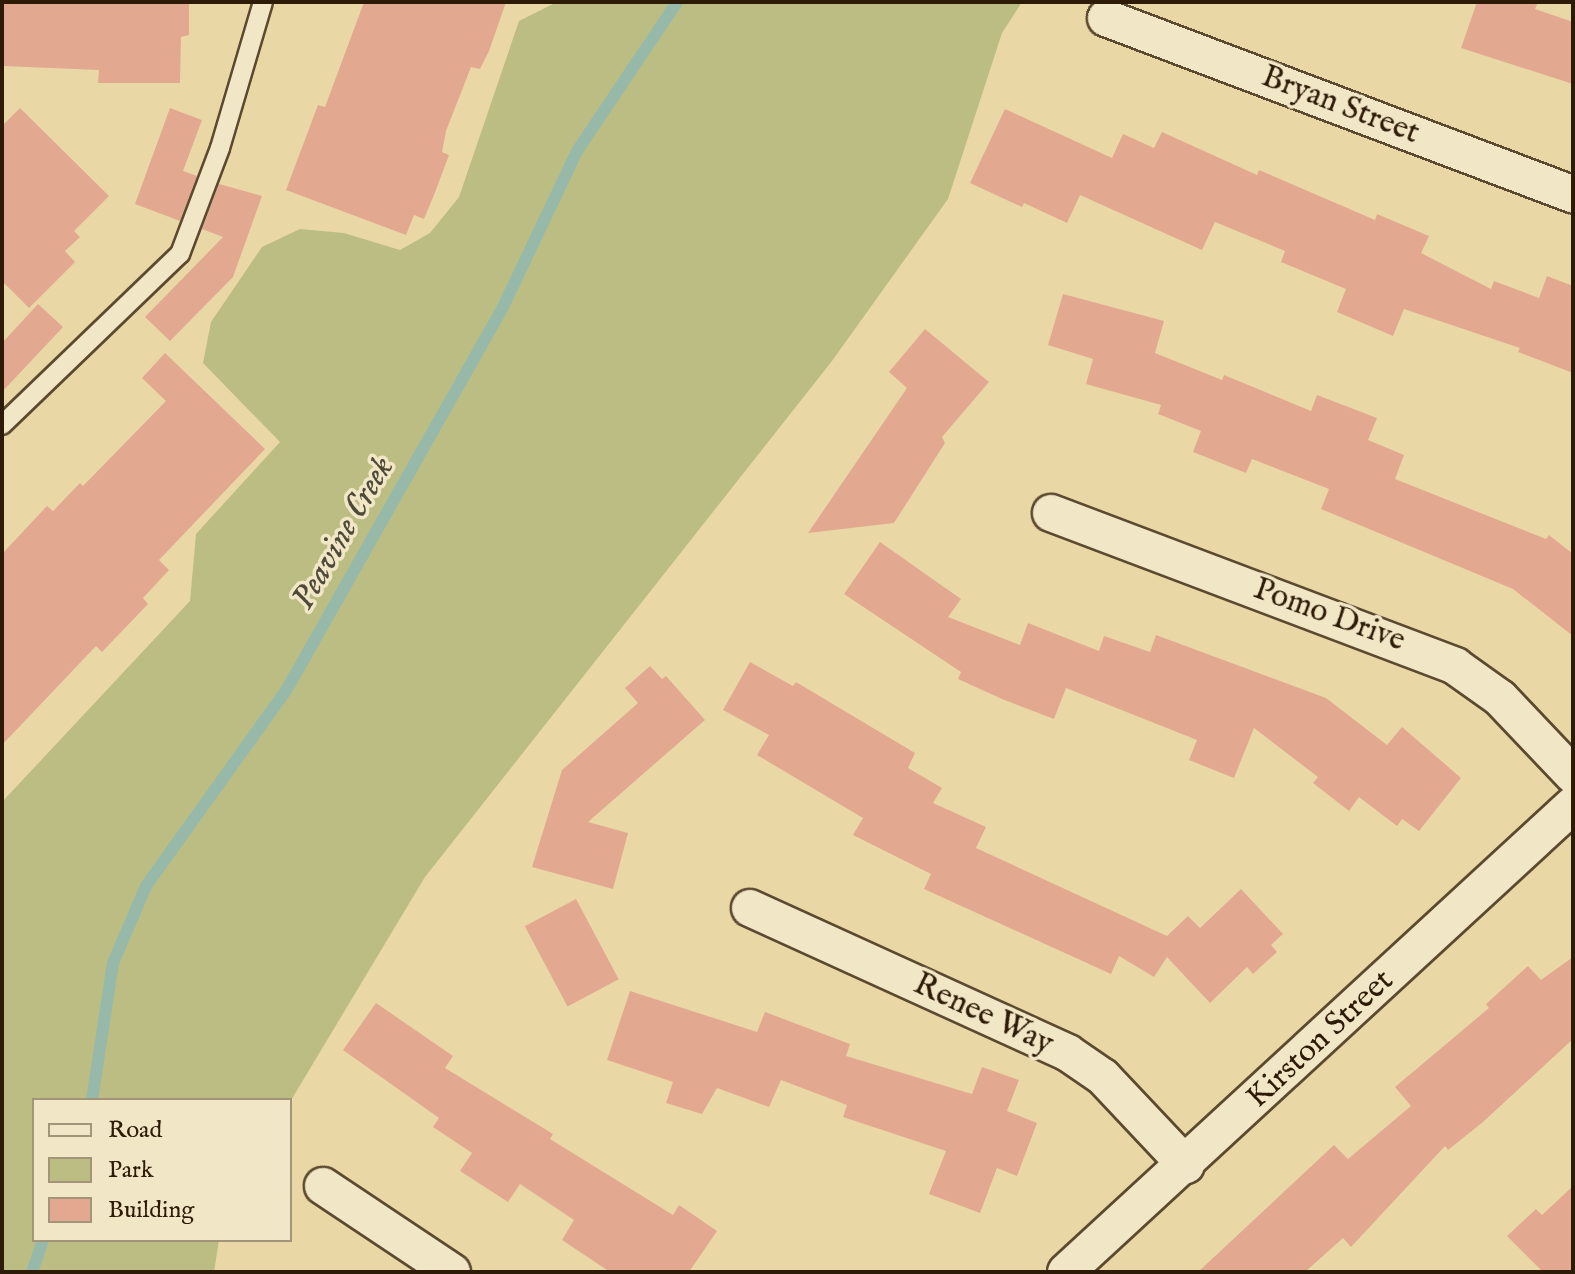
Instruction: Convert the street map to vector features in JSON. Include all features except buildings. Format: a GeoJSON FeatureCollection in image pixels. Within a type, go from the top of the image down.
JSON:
{"type":"FeatureCollection","features":[{"type":"Feature","properties":{"kind":"street","name":"Bryan Street"},"geometry":{"type":"LineString","coordinates":[[1106,18],[1573,194]]}},
{"type":"Feature","properties":{"kind":"street","name":"Pomo Drive"},"geometry":{"type":"LineString","coordinates":[[1051,513],[1455,666],[1500,698],[1573,775]]}},
{"type":"Feature","properties":{"kind":"street","name":"Kirston Street"},"geometry":{"type":"LineString","coordinates":[[1066,1272],[1186,1165],[1573,805]]}},
{"type":"Feature","properties":{"kind":"street","name":"Renee Way"},"geometry":{"type":"LineString","coordinates":[[750,908],[1068,1053],[1103,1077],[1186,1165]]}},
{"type":"Feature","properties":{"kind":"street"},"geometry":{"type":"LineString","coordinates":[[323,1186],[452,1272]]}},
{"type":"Feature","properties":{"kind":"lane"},"geometry":{"type":"LineString","coordinates":[[2,425],[180,254],[220,148],[263,2]]}},
{"type":"Feature","properties":{"kind":"green space"},"geometry":{"type":"Polygon","coordinates":[[[557,2],[1022,2],[1002,33],[948,199],[832,361],[425,877],[292,1099],[32,1098],[32,1242],[219,1242],[214,1272],[2,1272],[2,802],[190,601],[196,534],[280,442],[203,363],[211,322],[262,247],[300,229],[344,233],[400,250],[430,233],[459,197],[519,21],[557,2]]]}},
{"type":"Feature","properties":{"kind":"waterway","name":"Peavine Creek"},"geometry":{"type":"LineString","coordinates":[[92,1098],[113,963],[146,886],[287,689],[503,307],[577,151],[677,2]]}},
{"type":"Feature","properties":{"kind":"waterway","name":"Peavine Creek"},"geometry":{"type":"LineString","coordinates":[[32,1272],[42,1242]]}}]}
